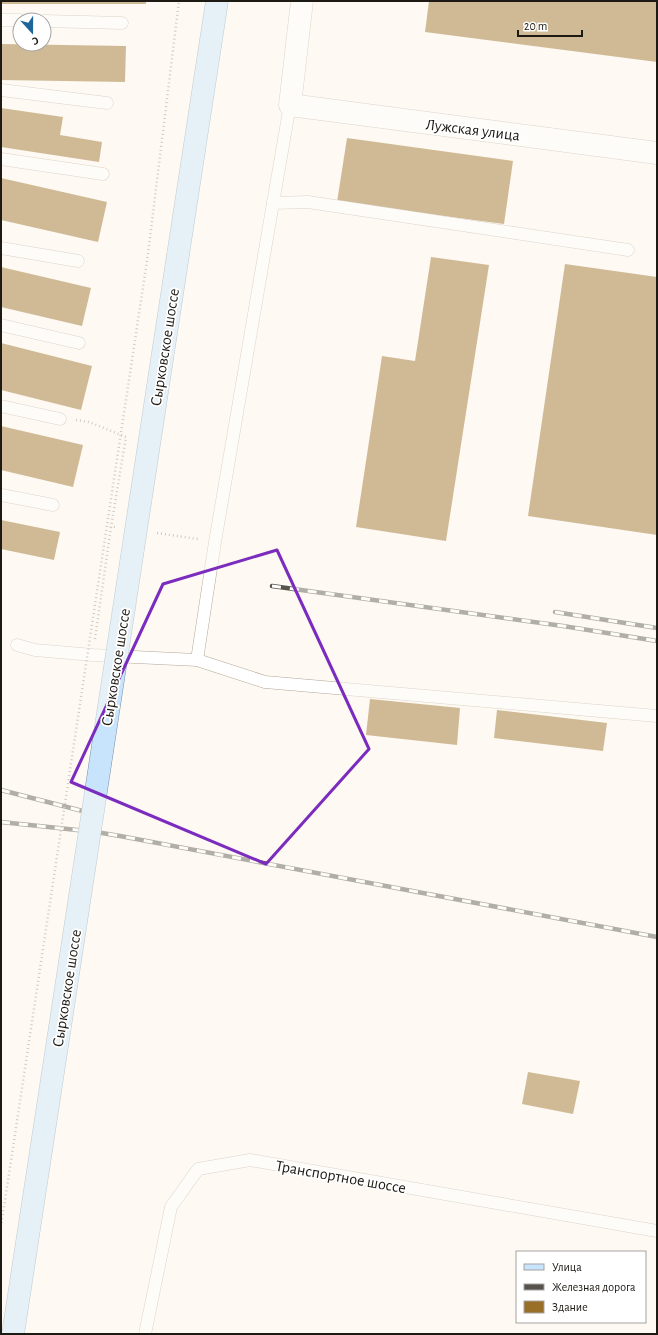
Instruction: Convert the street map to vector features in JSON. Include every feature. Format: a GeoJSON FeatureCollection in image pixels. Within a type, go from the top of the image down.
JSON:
{"type":"FeatureCollection","features":[{"type":"Feature","properties":{"kind":"main road","name":"Сырковское шоссе"},"geometry":{"type":"LineString","coordinates":[[14,1334],[217,1]]}},
{"type":"Feature","properties":{"kind":"street"},"geometry":{"type":"LineString","coordinates":[[290,105],[302,1]]}},
{"type":"Feature","properties":{"kind":"street","name":"Лужская улица"},"geometry":{"type":"LineString","coordinates":[[290,105],[657,153]]}},
{"type":"Feature","properties":{"kind":"lane"},"geometry":{"type":"LineString","coordinates":[[1,20],[12,20]]}},
{"type":"Feature","properties":{"kind":"lane"},"geometry":{"type":"LineString","coordinates":[[52,21],[122,23]]}},
{"type":"Feature","properties":{"kind":"lane"},"geometry":{"type":"LineString","coordinates":[[1,90],[108,103]]}},
{"type":"Feature","properties":{"kind":"lane"},"geometry":{"type":"LineString","coordinates":[[197,660],[215,542],[290,105]]}},
{"type":"Feature","properties":{"kind":"lane"},"geometry":{"type":"LineString","coordinates":[[1,159],[103,174]]}},
{"type":"Feature","properties":{"kind":"lane"},"geometry":{"type":"LineString","coordinates":[[273,203],[308,202],[628,250]]}},
{"type":"Feature","properties":{"kind":"lane"},"geometry":{"type":"LineString","coordinates":[[1,248],[78,261]]}},
{"type":"Feature","properties":{"kind":"lane"},"geometry":{"type":"LineString","coordinates":[[1,325],[79,343]]}},
{"type":"Feature","properties":{"kind":"lane"},"geometry":{"type":"LineString","coordinates":[[1,406],[60,419]]}},
{"type":"Feature","properties":{"kind":"lane"},"geometry":{"type":"LineString","coordinates":[[1,495],[53,505]]}},
{"type":"Feature","properties":{"kind":"lane"},"geometry":{"type":"LineString","coordinates":[[17,645],[35,650],[93,655],[197,660],[265,682],[657,716]]}},
{"type":"Feature","properties":{"kind":"lane","name":"Транспортное шоссе"},"geometry":{"type":"LineString","coordinates":[[145,1334],[171,1207],[198,1169],[250,1160],[657,1231]]}},
{"type":"Feature","properties":{"kind":"path"},"geometry":{"type":"LineString","coordinates":[[1,1226],[148,254],[179,1]]}},
{"type":"Feature","properties":{"kind":"path"},"geometry":{"type":"LineString","coordinates":[[60,419],[89,422],[126,437],[111,527]]}},
{"type":"Feature","properties":{"kind":"highlighted area"},"geometry":{"type":"Polygon","coordinates":[[[277,550],[369,749],[266,864],[71,782],[163,584],[277,550]]]}},
{"type":"Feature","properties":{"kind":"building"},"geometry":{"type":"Polygon","coordinates":[[[1,1],[146,1],[146,4],[1,4],[1,1]]]}},
{"type":"Feature","properties":{"kind":"building"},"geometry":{"type":"Polygon","coordinates":[[[429,1],[657,1],[657,62],[425,32],[429,1]]]}},
{"type":"Feature","properties":{"kind":"building"},"geometry":{"type":"Polygon","coordinates":[[[1,44],[12,44],[12,52],[52,52],[52,45],[126,46],[125,82],[1,80],[1,44]]]}},
{"type":"Feature","properties":{"kind":"building"},"geometry":{"type":"Polygon","coordinates":[[[1,108],[63,117],[60,135],[102,142],[99,162],[1,147],[1,108]]]}},
{"type":"Feature","properties":{"kind":"building"},"geometry":{"type":"Polygon","coordinates":[[[347,138],[513,161],[504,224],[337,202],[347,138]]]}},
{"type":"Feature","properties":{"kind":"building"},"geometry":{"type":"Polygon","coordinates":[[[1,178],[107,202],[98,242],[1,220],[1,178]]]}},
{"type":"Feature","properties":{"kind":"building"},"geometry":{"type":"Polygon","coordinates":[[[431,257],[489,265],[446,541],[356,527],[382,356],[415,361],[431,257]]]}},
{"type":"Feature","properties":{"kind":"building"},"geometry":{"type":"Polygon","coordinates":[[[565,264],[657,277],[657,535],[528,516],[565,264]]]}},
{"type":"Feature","properties":{"kind":"building"},"geometry":{"type":"Polygon","coordinates":[[[1,267],[91,288],[82,326],[1,307],[1,267]]]}},
{"type":"Feature","properties":{"kind":"building"},"geometry":{"type":"Polygon","coordinates":[[[1,343],[92,366],[81,410],[1,390],[1,343]]]}},
{"type":"Feature","properties":{"kind":"building"},"geometry":{"type":"Polygon","coordinates":[[[1,426],[83,445],[73,487],[1,470],[1,426]]]}},
{"type":"Feature","properties":{"kind":"building"},"geometry":{"type":"Polygon","coordinates":[[[1,520],[60,532],[54,560],[1,549],[1,520]]]}},
{"type":"Feature","properties":{"kind":"building"},"geometry":{"type":"Polygon","coordinates":[[[370,699],[460,708],[457,745],[366,735],[370,699]]]}},
{"type":"Feature","properties":{"kind":"building"},"geometry":{"type":"Polygon","coordinates":[[[497,710],[607,723],[603,751],[494,738],[497,710]]]}},
{"type":"Feature","properties":{"kind":"building"},"geometry":{"type":"Polygon","coordinates":[[[528,1072],[580,1081],[573,1114],[522,1104],[528,1072]]]}},
{"type":"Feature","properties":{"kind":"railway"},"geometry":{"type":"LineString","coordinates":[[272,586],[563,626],[657,641]]}},
{"type":"Feature","properties":{"kind":"railway"},"geometry":{"type":"LineString","coordinates":[[555,612],[657,628]]}},
{"type":"Feature","properties":{"kind":"railway"},"geometry":{"type":"LineString","coordinates":[[1,790],[98,815]]}},
{"type":"Feature","properties":{"kind":"railway"},"geometry":{"type":"LineString","coordinates":[[1,822],[120,836],[657,937]]}}]}
